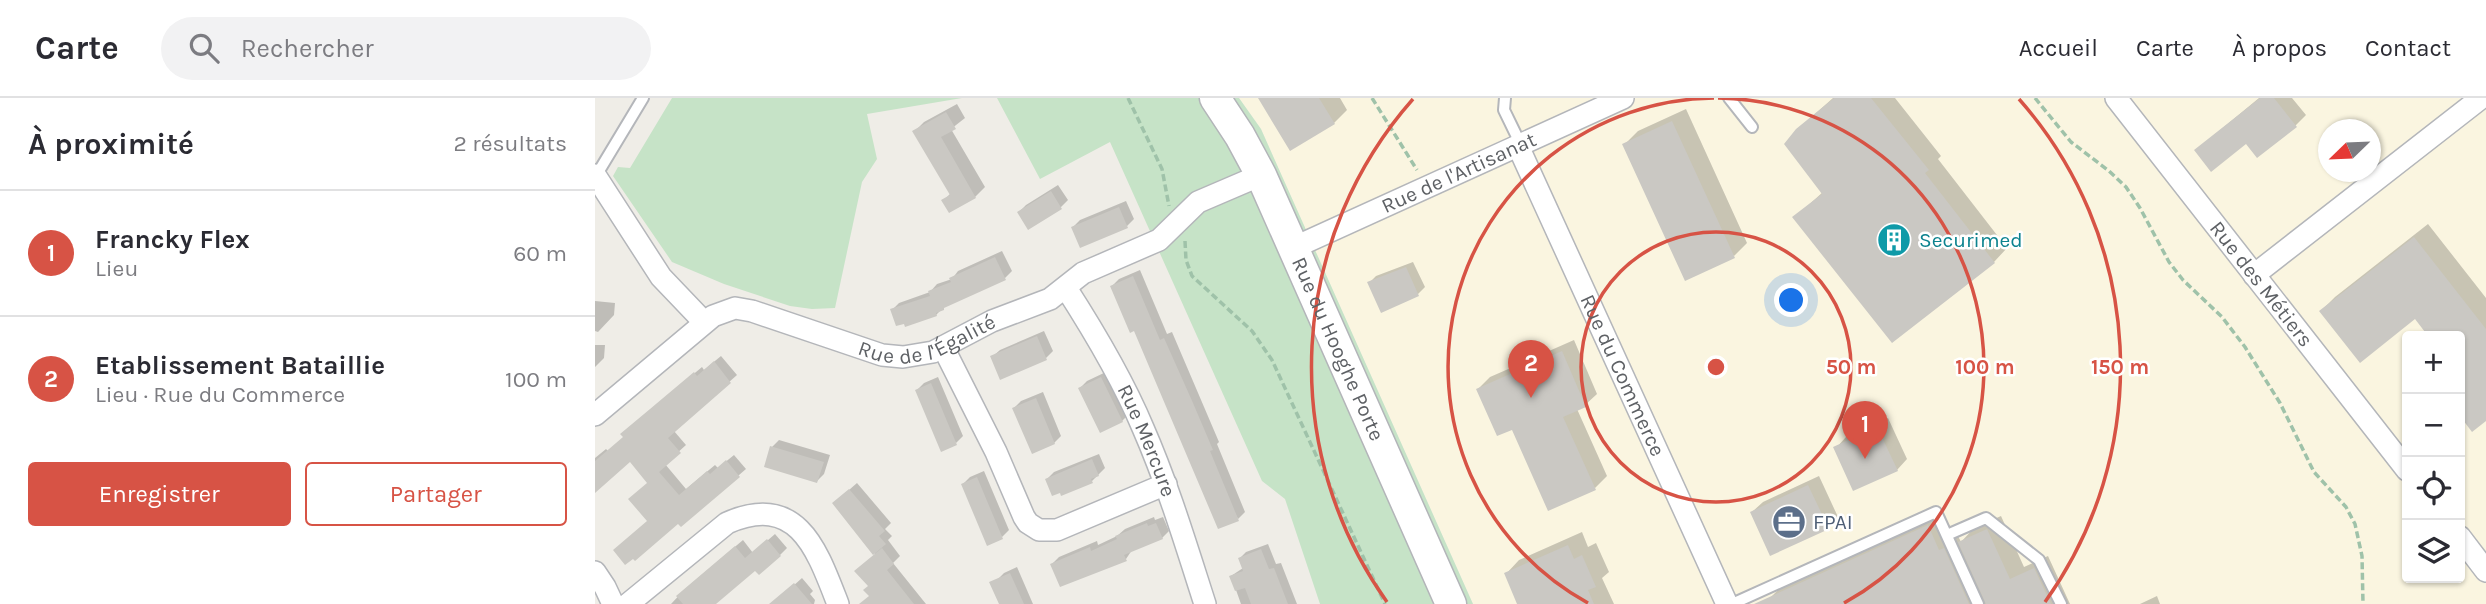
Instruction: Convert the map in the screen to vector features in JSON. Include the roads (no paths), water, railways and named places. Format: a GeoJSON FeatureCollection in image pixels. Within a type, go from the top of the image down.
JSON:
{"type":"FeatureCollection","features":[{"type":"Feature","properties":{"kind":"street","name":"Rue du Hooghe Porte"},"geometry":{"type":"LineString","coordinates":[[1215,98],[1261,175],[1451,604]]}},
{"type":"Feature","properties":{"kind":"street","name":"Rue de l'Artisanat"},"geometry":{"type":"LineString","coordinates":[[1293,248],[1623,98]]}},
{"type":"Feature","properties":{"kind":"street","name":"Rue des Métiers"},"geometry":{"type":"LineString","coordinates":[[2116,98],[2402,464]]}},
{"type":"Feature","properties":{"kind":"street"},"geometry":{"type":"LineString","coordinates":[[2254,275],[2481,98]]}},
{"type":"Feature","properties":{"kind":"street","name":"Rue du Commerce"},"geometry":{"type":"LineString","coordinates":[[1520,145],[1730,604]]}},
{"type":"Feature","properties":{"kind":"street","name":"Rue de l'Égalité"},"geometry":{"type":"LineString","coordinates":[[595,415],[704,322],[727,310],[743,308],[882,355],[903,357],[924,354],[992,321],[1050,299],[1083,273],[1159,240],[1198,202],[1261,175]]}},
{"type":"Feature","properties":{"kind":"street"},"geometry":{"type":"LineString","coordinates":[[596,176],[666,283],[704,322]]}},
{"type":"Feature","properties":{"kind":"street","name":"Rue Mercure"},"geometry":{"type":"LineString","coordinates":[[1066,288],[1114,367],[1137,414],[1166,484],[1205,604]]}},
{"type":"Feature","properties":{"kind":"street"},"geometry":{"type":"LineString","coordinates":[[943,347],[996,452],[1024,517],[1033,528],[1045,532],[1057,530],[1166,484]]}},
{"type":"Feature","properties":{"kind":"street"},"geometry":{"type":"LineString","coordinates":[[628,604],[727,523],[746,516],[765,515],[793,523],[807,536],[822,562],[838,604]]}},
{"type":"Feature","properties":{"kind":"street"},"geometry":{"type":"LineString","coordinates":[[2465,544],[2486,571]]}},
{"type":"Feature","properties":{"kind":"street"},"geometry":{"type":"LineString","coordinates":[[595,572],[613,604]]}},
{"type":"Feature","properties":{"kind":"lane"},"geometry":{"type":"LineString","coordinates":[[596,176],[643,98]]}},
{"type":"Feature","properties":{"kind":"lane"},"geometry":{"type":"LineString","coordinates":[[1505,98],[1504,110],[1520,145]]}},
{"type":"Feature","properties":{"kind":"lane"},"geometry":{"type":"LineString","coordinates":[[1729,98],[1752,127]]}},
{"type":"Feature","properties":{"kind":"lane"},"geometry":{"type":"LineString","coordinates":[[1730,604],[1937,512],[1978,604]]}},
{"type":"Feature","properties":{"kind":"lane"},"geometry":{"type":"LineString","coordinates":[[1947,535],[1986,518],[2039,559],[2061,604]]}},
{"type":"Feature","properties":{"kind":"place","name":"Securimed"},"geometry":{"type":"Point","coordinates":[1894,240]}},
{"type":"Feature","properties":{"kind":"place","name":"Etablissement Bataillie"},"geometry":{"type":"Point","coordinates":[1531,398]}},
{"type":"Feature","properties":{"kind":"place","name":"Francky Flex"},"geometry":{"type":"Point","coordinates":[1865,459]}},
{"type":"Feature","properties":{"kind":"place","name":"FPAI"},"geometry":{"type":"Point","coordinates":[1789,522]}}]}
